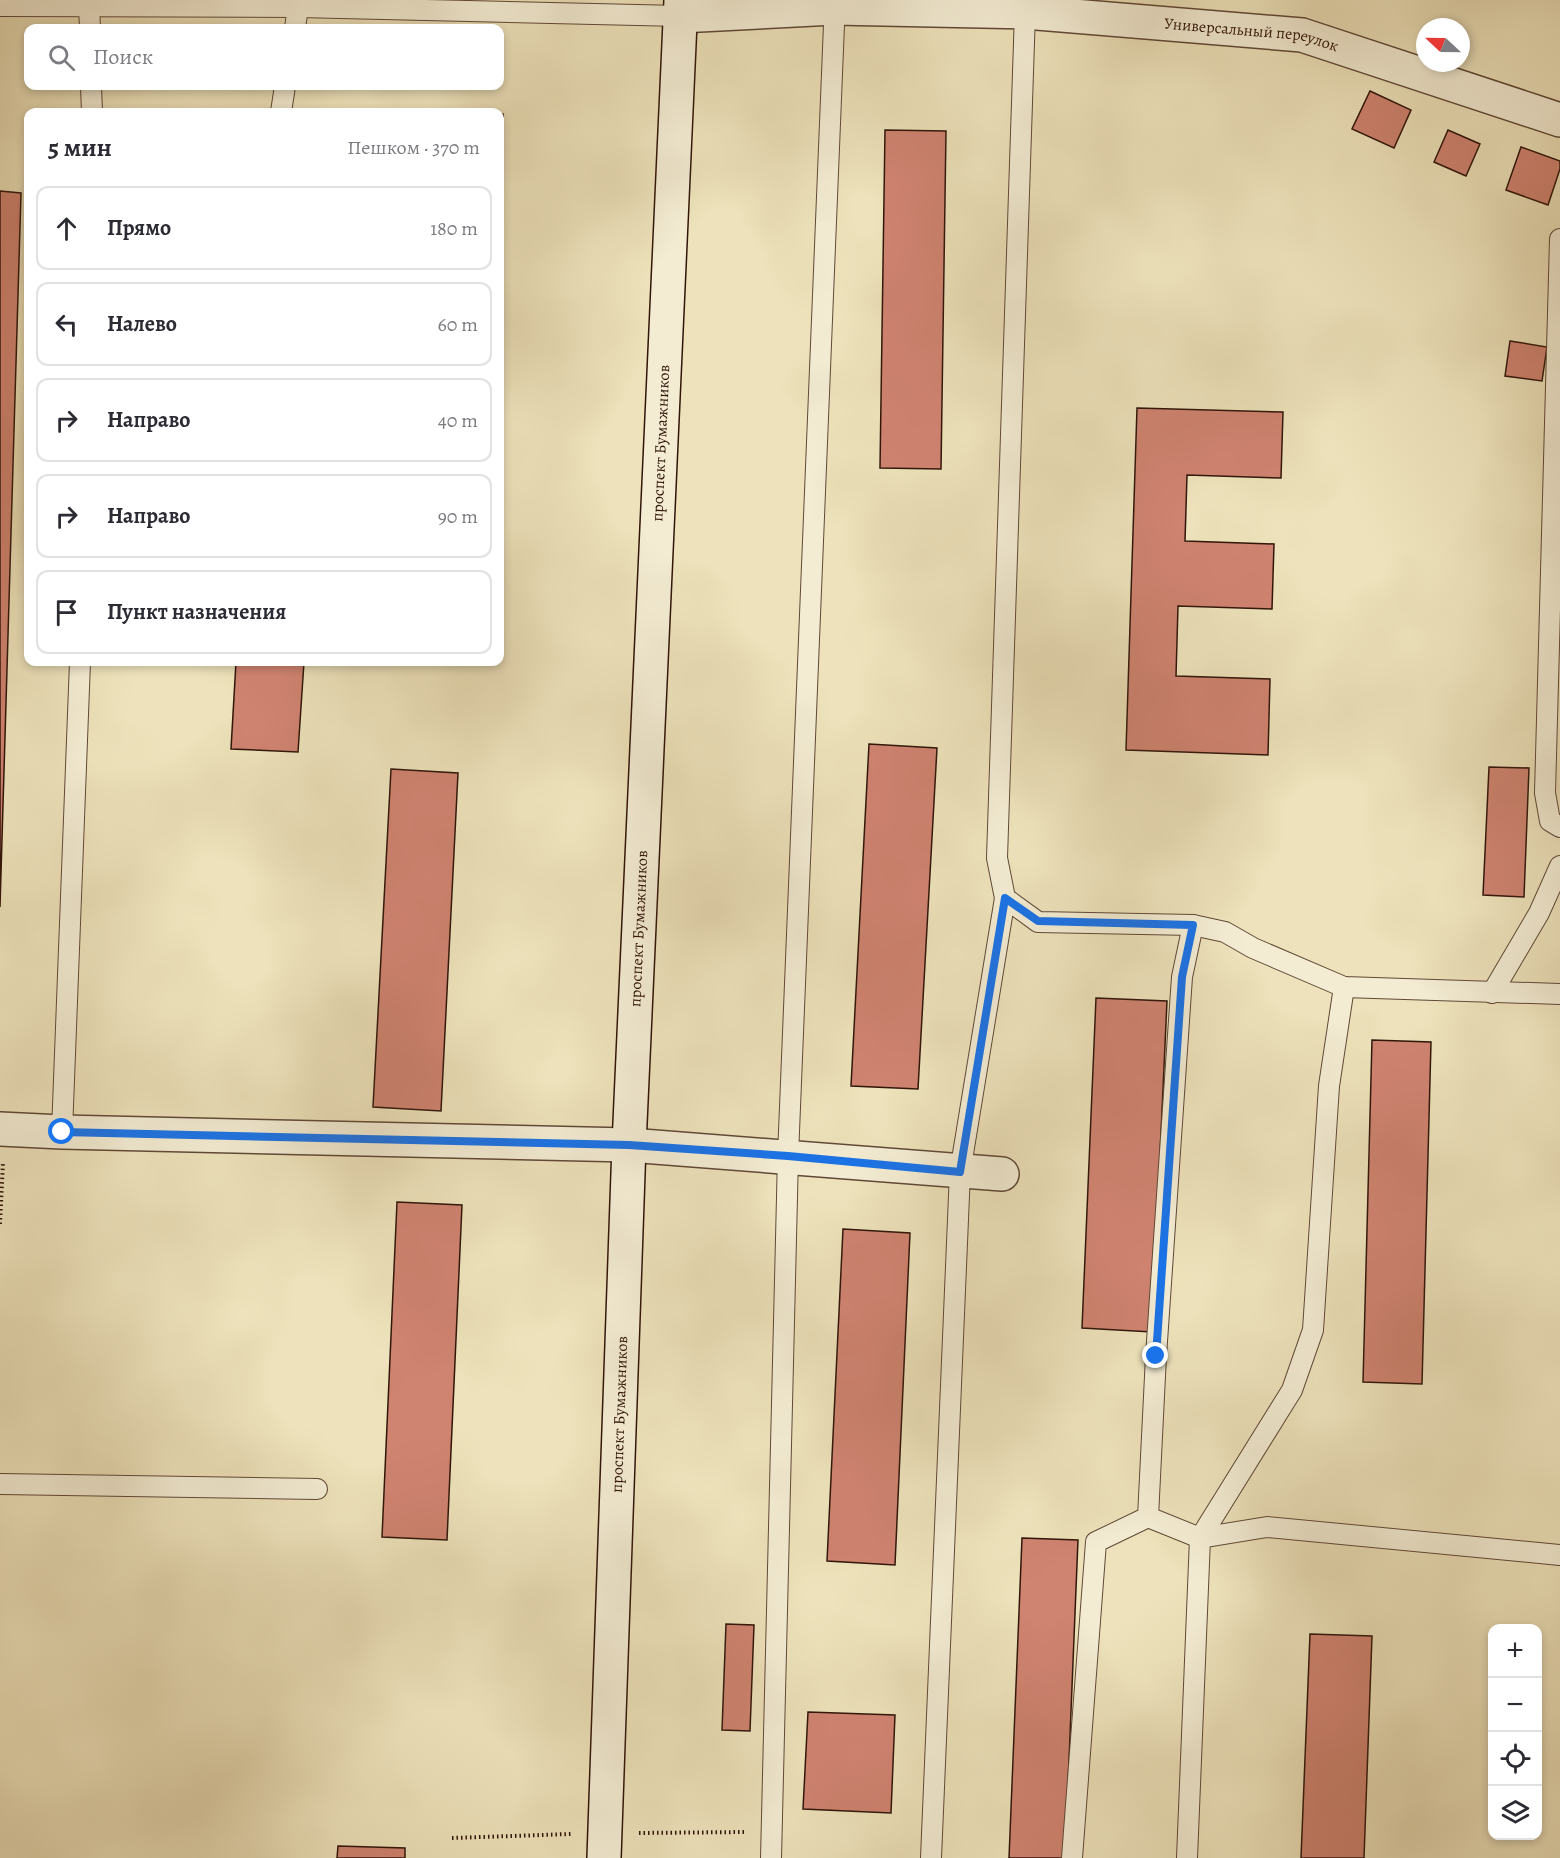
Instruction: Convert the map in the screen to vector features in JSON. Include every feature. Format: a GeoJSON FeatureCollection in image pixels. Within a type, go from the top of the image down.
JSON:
{"type":"FeatureCollection","features":[{"type":"Feature","properties":{"kind":"street","name":"Универсальный переулок"},"geometry":{"type":"LineString","coordinates":[[681,8],[834,4],[1025,12],[1302,35],[1560,120]]}},
{"type":"Feature","properties":{"kind":"street","name":"проспект Бумажников"},"geometry":{"type":"LineString","coordinates":[[604,1858],[629,1145],[681,8]]}},
{"type":"Feature","properties":{"kind":"street"},"geometry":{"type":"LineString","coordinates":[[2,1129],[629,1145],[1002,1174]]}},
{"type":"Feature","properties":{"kind":"lane"},"geometry":{"type":"LineString","coordinates":[[771,1858],[788,1156],[834,4]]}},
{"type":"Feature","properties":{"kind":"lane"},"geometry":{"type":"LineString","coordinates":[[0,6],[681,8]]}},
{"type":"Feature","properties":{"kind":"lane"},"geometry":{"type":"LineString","coordinates":[[89,6],[90,24]]}},
{"type":"Feature","properties":{"kind":"lane"},"geometry":{"type":"LineString","coordinates":[[296,24],[298,7]]}},
{"type":"Feature","properties":{"kind":"lane"},"geometry":{"type":"LineString","coordinates":[[931,1858],[960,1172],[1005,898],[997,858],[1025,12]]}},
{"type":"Feature","properties":{"kind":"lane"},"geometry":{"type":"LineString","coordinates":[[92,90],[92,108]]}},
{"type":"Feature","properties":{"kind":"lane"},"geometry":{"type":"LineString","coordinates":[[281,108],[284,90]]}},
{"type":"Feature","properties":{"kind":"lane"},"geometry":{"type":"LineString","coordinates":[[1560,239],[1545,794],[1550,820],[1560,827]]}},
{"type":"Feature","properties":{"kind":"lane"},"geometry":{"type":"LineString","coordinates":[[62,1132],[80,666]]}},
{"type":"Feature","properties":{"kind":"lane"},"geometry":{"type":"LineString","coordinates":[[1492,993],[1539,913],[1560,866]]}},
{"type":"Feature","properties":{"kind":"lane"},"geometry":{"type":"LineString","coordinates":[[1005,898],[1038,921],[1193,925],[1225,932],[1253,948],[1344,987],[1560,994]]}},
{"type":"Feature","properties":{"kind":"lane"},"geometry":{"type":"LineString","coordinates":[[1148,1517],[1156,1356],[1182,977],[1193,925]]}},
{"type":"Feature","properties":{"kind":"lane"},"geometry":{"type":"LineString","coordinates":[[1187,1858],[1200,1538],[1292,1390],[1313,1330],[1329,1086],[1344,987]]}},
{"type":"Feature","properties":{"kind":"lane"},"geometry":{"type":"LineString","coordinates":[[0,1484],[318,1489]]}},
{"type":"Feature","properties":{"kind":"lane"},"geometry":{"type":"LineString","coordinates":[[1072,1858],[1096,1542],[1148,1517],[1200,1538],[1267,1527],[1560,1555]]}},
{"type":"Feature","properties":{"kind":"path"},"geometry":{"type":"LineString","coordinates":[[0,1224],[2,1129]]}},
{"type":"Feature","properties":{"kind":"building"},"geometry":{"type":"Polygon","coordinates":[[[1370,91],[1411,110],[1394,148],[1352,129],[1370,91]]]}},
{"type":"Feature","properties":{"kind":"building"},"geometry":{"type":"Polygon","coordinates":[[[885,130],[946,131],[941,469],[880,468],[885,130]]]}},
{"type":"Feature","properties":{"kind":"building"},"geometry":{"type":"Polygon","coordinates":[[[1448,130],[1480,144],[1466,176],[1434,162],[1448,130]]]}},
{"type":"Feature","properties":{"kind":"building"},"geometry":{"type":"Polygon","coordinates":[[[1521,147],[1560,161],[1560,169],[1548,205],[1506,190],[1521,147]]]}},
{"type":"Feature","properties":{"kind":"building"},"geometry":{"type":"Polygon","coordinates":[[[0,191],[21,193],[0,907],[0,191]]]}},
{"type":"Feature","properties":{"kind":"building"},"geometry":{"type":"Polygon","coordinates":[[[1510,341],[1547,347],[1542,381],[1505,376],[1510,341]]]}},
{"type":"Feature","properties":{"kind":"building"},"geometry":{"type":"Polygon","coordinates":[[[1137,408],[1283,412],[1281,478],[1187,475],[1185,541],[1274,544],[1272,609],[1178,606],[1176,676],[1270,679],[1268,755],[1126,750],[1137,408]]]}},
{"type":"Feature","properties":{"kind":"building"},"geometry":{"type":"Polygon","coordinates":[[[236,666],[304,666],[298,752],[231,749],[236,666]]]}},
{"type":"Feature","properties":{"kind":"building"},"geometry":{"type":"Polygon","coordinates":[[[869,744],[937,748],[918,1089],[851,1086],[869,744]]]}},
{"type":"Feature","properties":{"kind":"building"},"geometry":{"type":"Polygon","coordinates":[[[1489,767],[1529,768],[1524,897],[1483,895],[1489,767]]]}},
{"type":"Feature","properties":{"kind":"building"},"geometry":{"type":"Polygon","coordinates":[[[391,769],[458,773],[441,1111],[373,1107],[391,769]]]}},
{"type":"Feature","properties":{"kind":"building"},"geometry":{"type":"Polygon","coordinates":[[[1096,998],[1167,1001],[1152,1332],[1082,1328],[1096,998]]]}},
{"type":"Feature","properties":{"kind":"building"},"geometry":{"type":"Polygon","coordinates":[[[1372,1040],[1431,1042],[1422,1384],[1363,1382],[1372,1040]]]}},
{"type":"Feature","properties":{"kind":"building"},"geometry":{"type":"Polygon","coordinates":[[[397,1202],[462,1205],[447,1540],[382,1537],[397,1202]]]}},
{"type":"Feature","properties":{"kind":"building"},"geometry":{"type":"Polygon","coordinates":[[[843,1229],[910,1233],[895,1565],[827,1561],[843,1229]]]}},
{"type":"Feature","properties":{"kind":"building"},"geometry":{"type":"Polygon","coordinates":[[[1022,1538],[1078,1540],[1065,1858],[1009,1858],[1022,1538]]]}},
{"type":"Feature","properties":{"kind":"building"},"geometry":{"type":"Polygon","coordinates":[[[726,1624],[754,1625],[750,1731],[722,1730],[726,1624]]]}},
{"type":"Feature","properties":{"kind":"building"},"geometry":{"type":"Polygon","coordinates":[[[1310,1634],[1372,1636],[1364,1858],[1301,1858],[1310,1634]]]}},
{"type":"Feature","properties":{"kind":"building"},"geometry":{"type":"Polygon","coordinates":[[[808,1712],[895,1715],[891,1813],[803,1809],[808,1712]]]}},
{"type":"Feature","properties":{"kind":"building"},"geometry":{"type":"Polygon","coordinates":[[[338,1846],[405,1848],[405,1858],[337,1858],[338,1846]]]}},
{"type":"Feature","properties":{"kind":"route"},"geometry":{"type":"LineString","coordinates":[[62,1132],[629,1145],[788,1156],[960,1172],[1005,898],[1038,921],[1193,925],[1182,977],[1156,1356]]}}]}
